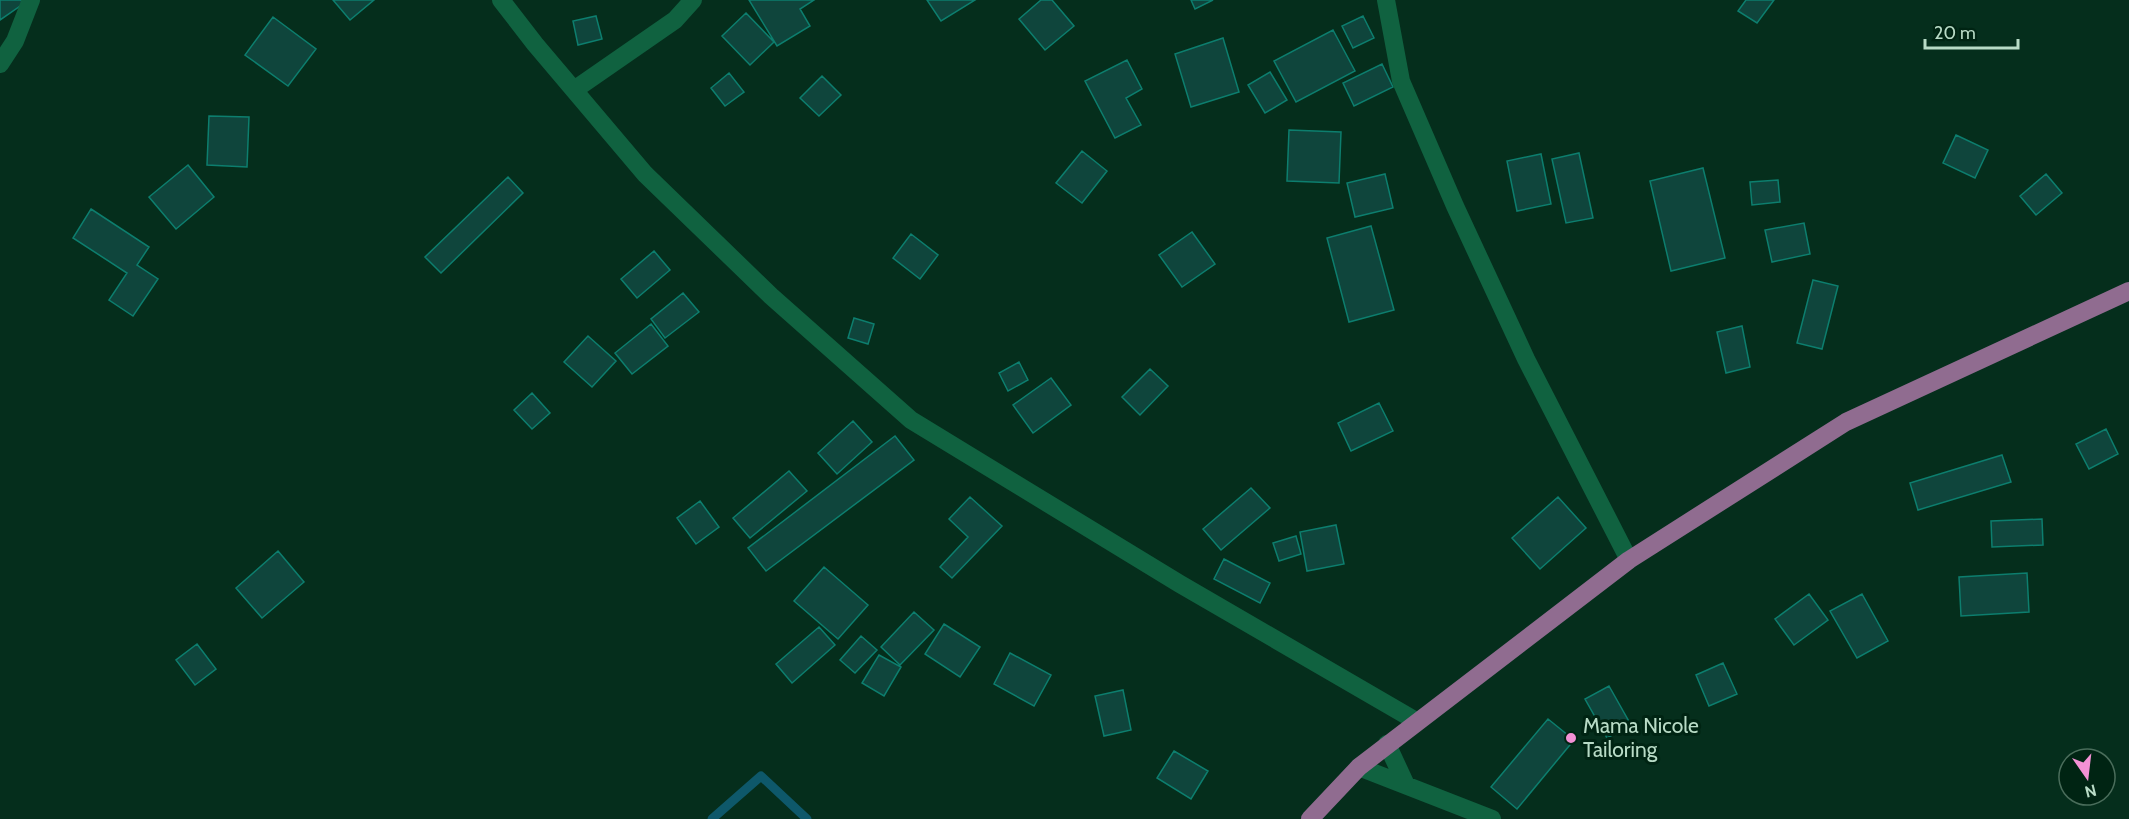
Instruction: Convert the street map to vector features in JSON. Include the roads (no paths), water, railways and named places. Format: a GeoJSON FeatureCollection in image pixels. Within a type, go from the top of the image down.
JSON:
{"type":"FeatureCollection","features":[{"type":"Feature","properties":{"kind":"main road"},"geometry":{"type":"LineString","coordinates":[[1310,819],[1359,767],[1387,744],[1629,560],[1846,422],[2129,291]]}},
{"type":"Feature","properties":{"kind":"street"},"geometry":{"type":"LineString","coordinates":[[0,64],[15,41],[31,0]]}},
{"type":"Feature","properties":{"kind":"street"},"geometry":{"type":"LineString","coordinates":[[501,0],[645,174],[771,296],[911,420],[1180,584],[1416,721]]}},
{"type":"Feature","properties":{"kind":"street"},"geometry":{"type":"LineString","coordinates":[[574,90],[675,20],[693,0]]}},
{"type":"Feature","properties":{"kind":"street"},"geometry":{"type":"LineString","coordinates":[[1386,0],[1401,81],[1450,196],[1526,359],[1629,560]]}},
{"type":"Feature","properties":{"kind":"street"},"geometry":{"type":"LineString","coordinates":[[1387,744],[1406,785]]}},
{"type":"Feature","properties":{"kind":"street"},"geometry":{"type":"LineString","coordinates":[[1359,767],[1492,819]]}},
{"type":"Feature","properties":{"kind":"waterway"},"geometry":{"type":"LineString","coordinates":[[712,819],[761,776],[807,819]]}},
{"type":"Feature","properties":{"kind":"place","name":"Mama Nicole Tailoring"},"geometry":{"type":"Point","coordinates":[1571,738]}}]}
